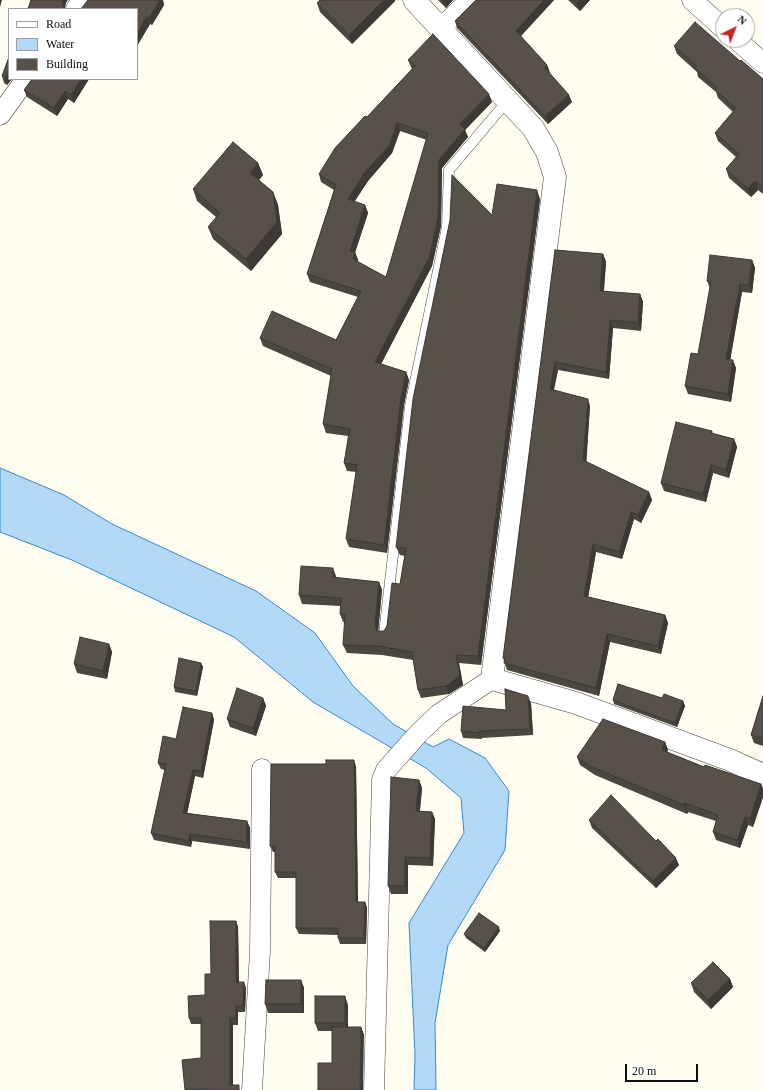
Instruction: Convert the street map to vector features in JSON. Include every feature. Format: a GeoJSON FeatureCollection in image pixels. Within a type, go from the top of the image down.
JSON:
{"type":"FeatureCollection","features":[{"type":"Feature","properties":{"kind":"street"},"geometry":{"type":"LineString","coordinates":[[414,0],[442,28],[533,128],[547,152],[555,177],[492,679]]}},
{"type":"Feature","properties":{"kind":"street"},"geometry":{"type":"LineString","coordinates":[[442,28],[470,0]]}},
{"type":"Feature","properties":{"kind":"street"},"geometry":{"type":"LineString","coordinates":[[692,0],[715,21]]}},
{"type":"Feature","properties":{"kind":"street"},"geometry":{"type":"LineString","coordinates":[[746,48],[763,63]]}},
{"type":"Feature","properties":{"kind":"street"},"geometry":{"type":"LineString","coordinates":[[0,115],[25,80]]}},
{"type":"Feature","properties":{"kind":"street"},"geometry":{"type":"LineString","coordinates":[[374,1090],[382,780],[386,770],[418,734],[439,714],[492,679],[576,702],[730,760],[763,775]]}},
{"type":"Feature","properties":{"kind":"street"},"geometry":{"type":"LineString","coordinates":[[252,1090],[260,951],[262,769]]}},
{"type":"Feature","properties":{"kind":"lane"},"geometry":{"type":"LineString","coordinates":[[384,634],[410,406],[447,227],[450,170],[508,100]]}},
{"type":"Feature","properties":{"kind":"water"},"geometry":{"type":"Polygon","coordinates":[[[0,468],[64,495],[112,524],[256,591],[315,633],[353,686],[393,724],[433,747],[449,739],[485,758],[509,791],[505,850],[448,945],[435,1023],[436,1090],[414,1090],[415,1055],[409,923],[464,833],[461,798],[426,768],[313,702],[234,637],[72,560],[0,532],[0,468]]]}},
{"type":"Feature","properties":{"kind":"building"},"geometry":{"type":"Polygon","coordinates":[[[31,0],[62,0],[64,8],[28,8],[31,0]]]}},
{"type":"Feature","properties":{"kind":"building"},"geometry":{"type":"Polygon","coordinates":[[[88,0],[160,0],[149,18],[147,17],[138,31],[138,8],[82,8],[88,0]]]}},
{"type":"Feature","properties":{"kind":"building"},"geometry":{"type":"Polygon","coordinates":[[[320,0],[384,0],[349,35],[317,3],[320,0]]]}},
{"type":"Feature","properties":{"kind":"building"},"geometry":{"type":"Polygon","coordinates":[[[476,0],[544,0],[516,31],[547,65],[545,68],[569,95],[545,116],[455,21],[476,0]]]}},
{"type":"Feature","properties":{"kind":"building"},"geometry":{"type":"Polygon","coordinates":[[[695,22],[715,39],[715,48],[725,48],[763,79],[763,188],[755,181],[748,189],[726,169],[739,154],[715,133],[736,108],[715,90],[717,87],[695,68],[697,66],[674,46],[695,22]]]}},
{"type":"Feature","properties":{"kind":"building"},"geometry":{"type":"Polygon","coordinates":[[[433,34],[489,94],[460,124],[465,129],[439,160],[438,218],[429,258],[375,362],[406,372],[401,397],[384,545],[346,539],[357,465],[344,463],[350,429],[323,424],[332,369],[260,338],[272,311],[336,340],[361,291],[307,274],[336,185],[319,174],[335,148],[365,116],[367,117],[415,66],[408,60],[433,34]],[[397,123],[390,145],[365,172],[348,199],[365,205],[350,251],[355,252],[353,259],[386,277],[428,133],[397,123]]]}},
{"type":"Feature","properties":{"kind":"building"},"geometry":{"type":"Polygon","coordinates":[[[8,60],[8,72],[5,77],[2,76],[8,60]]]}},
{"type":"Feature","properties":{"kind":"building"},"geometry":{"type":"Polygon","coordinates":[[[31,80],[80,80],[71,95],[65,91],[54,108],[24,90],[31,80]]]}},
{"type":"Feature","properties":{"kind":"building"},"geometry":{"type":"Polygon","coordinates":[[[233,142],[258,163],[250,173],[273,192],[277,222],[246,259],[208,227],[220,213],[193,189],[233,142]]]}},
{"type":"Feature","properties":{"kind":"building"},"geometry":{"type":"Polygon","coordinates":[[[452,175],[492,215],[497,184],[537,190],[478,656],[456,655],[460,676],[446,686],[418,690],[412,652],[379,646],[343,645],[345,614],[340,614],[341,598],[299,595],[301,566],[333,568],[332,577],[379,582],[375,625],[377,631],[384,631],[387,626],[392,583],[400,584],[406,548],[396,547],[413,399],[450,220],[452,175]]]}},
{"type":"Feature","properties":{"kind":"building"},"geometry":{"type":"Polygon","coordinates":[[[555,250],[603,254],[600,291],[640,294],[638,323],[610,320],[606,372],[555,362],[550,389],[588,399],[583,460],[649,492],[638,515],[631,512],[619,552],[593,544],[584,596],[665,615],[658,646],[607,634],[596,688],[504,663],[505,658],[503,658],[555,250]]]}},
{"type":"Feature","properties":{"kind":"building"},"geometry":{"type":"Polygon","coordinates":[[[710,255],[752,260],[749,285],[740,284],[726,359],[733,360],[728,394],[685,386],[691,353],[698,354],[711,281],[707,281],[710,255]]]}},
{"type":"Feature","properties":{"kind":"building"},"geometry":{"type":"Polygon","coordinates":[[[676,422],[712,431],[711,433],[734,439],[726,470],[711,465],[703,494],[661,483],[676,422]]]}},
{"type":"Feature","properties":{"kind":"building"},"geometry":{"type":"Polygon","coordinates":[[[80,637],[109,644],[103,671],[74,664],[80,637]]]}},
{"type":"Feature","properties":{"kind":"building"},"geometry":{"type":"Polygon","coordinates":[[[179,658],[201,663],[196,691],[174,687],[179,658]]]}},
{"type":"Feature","properties":{"kind":"building"},"geometry":{"type":"Polygon","coordinates":[[[618,684],[662,698],[664,694],[683,701],[675,723],[613,700],[618,684]]]}},
{"type":"Feature","properties":{"kind":"building"},"geometry":{"type":"Polygon","coordinates":[[[237,688],[263,698],[253,728],[227,719],[237,688]]]}},
{"type":"Feature","properties":{"kind":"building"},"geometry":{"type":"Polygon","coordinates":[[[505,689],[528,696],[530,729],[479,731],[479,733],[461,731],[463,706],[506,710],[505,689]]]}},
{"type":"Feature","properties":{"kind":"building"},"geometry":{"type":"Polygon","coordinates":[[[763,696],[763,739],[751,735],[763,696]]]}},
{"type":"Feature","properties":{"kind":"building"},"geometry":{"type":"Polygon","coordinates":[[[183,707],[212,713],[201,771],[193,770],[183,813],[247,821],[247,842],[190,834],[188,841],[151,833],[166,764],[158,763],[163,736],[176,739],[183,707]]]}},
{"type":"Feature","properties":{"kind":"building"},"geometry":{"type":"Polygon","coordinates":[[[603,719],[665,742],[662,750],[704,767],[705,765],[761,784],[750,819],[745,817],[737,840],[713,832],[718,815],[685,803],[684,805],[592,767],[577,757],[603,719]]]}},
{"type":"Feature","properties":{"kind":"building"},"geometry":{"type":"Polygon","coordinates":[[[326,760],[354,760],[356,902],[365,902],[364,938],[338,938],[338,928],[296,928],[296,872],[275,872],[275,846],[270,846],[271,764],[326,764],[326,760]]]}},
{"type":"Feature","properties":{"kind":"building"},"geometry":{"type":"Polygon","coordinates":[[[391,777],[419,780],[416,811],[432,812],[430,858],[405,857],[405,886],[388,886],[391,777]]]}},
{"type":"Feature","properties":{"kind":"building"},"geometry":{"type":"Polygon","coordinates":[[[611,795],[656,841],[658,839],[676,858],[653,881],[589,820],[611,795]]]}},
{"type":"Feature","properties":{"kind":"building"},"geometry":{"type":"Polygon","coordinates":[[[479,913],[499,927],[484,948],[464,934],[479,913]]]}},
{"type":"Feature","properties":{"kind":"building"},"geometry":{"type":"Polygon","coordinates":[[[210,921],[236,921],[236,982],[244,982],[243,1006],[236,1006],[236,1018],[230,1018],[230,1085],[239,1085],[239,1090],[185,1090],[182,1060],[201,1058],[201,1018],[189,1018],[188,996],[205,995],[205,974],[211,974],[210,921]]]}},
{"type":"Feature","properties":{"kind":"building"},"geometry":{"type":"Polygon","coordinates":[[[713,962],[730,979],[708,1000],[691,983],[713,962]]]}},
{"type":"Feature","properties":{"kind":"building"},"geometry":{"type":"Polygon","coordinates":[[[266,980],[301,980],[301,1004],[265,1004],[266,980]]]}},
{"type":"Feature","properties":{"kind":"building"},"geometry":{"type":"Polygon","coordinates":[[[315,996],[345,996],[345,1023],[315,1023],[315,996]]]}},
{"type":"Feature","properties":{"kind":"building"},"geometry":{"type":"Polygon","coordinates":[[[332,1027],[361,1027],[360,1090],[318,1090],[318,1063],[332,1063],[332,1027]]]}}]}
